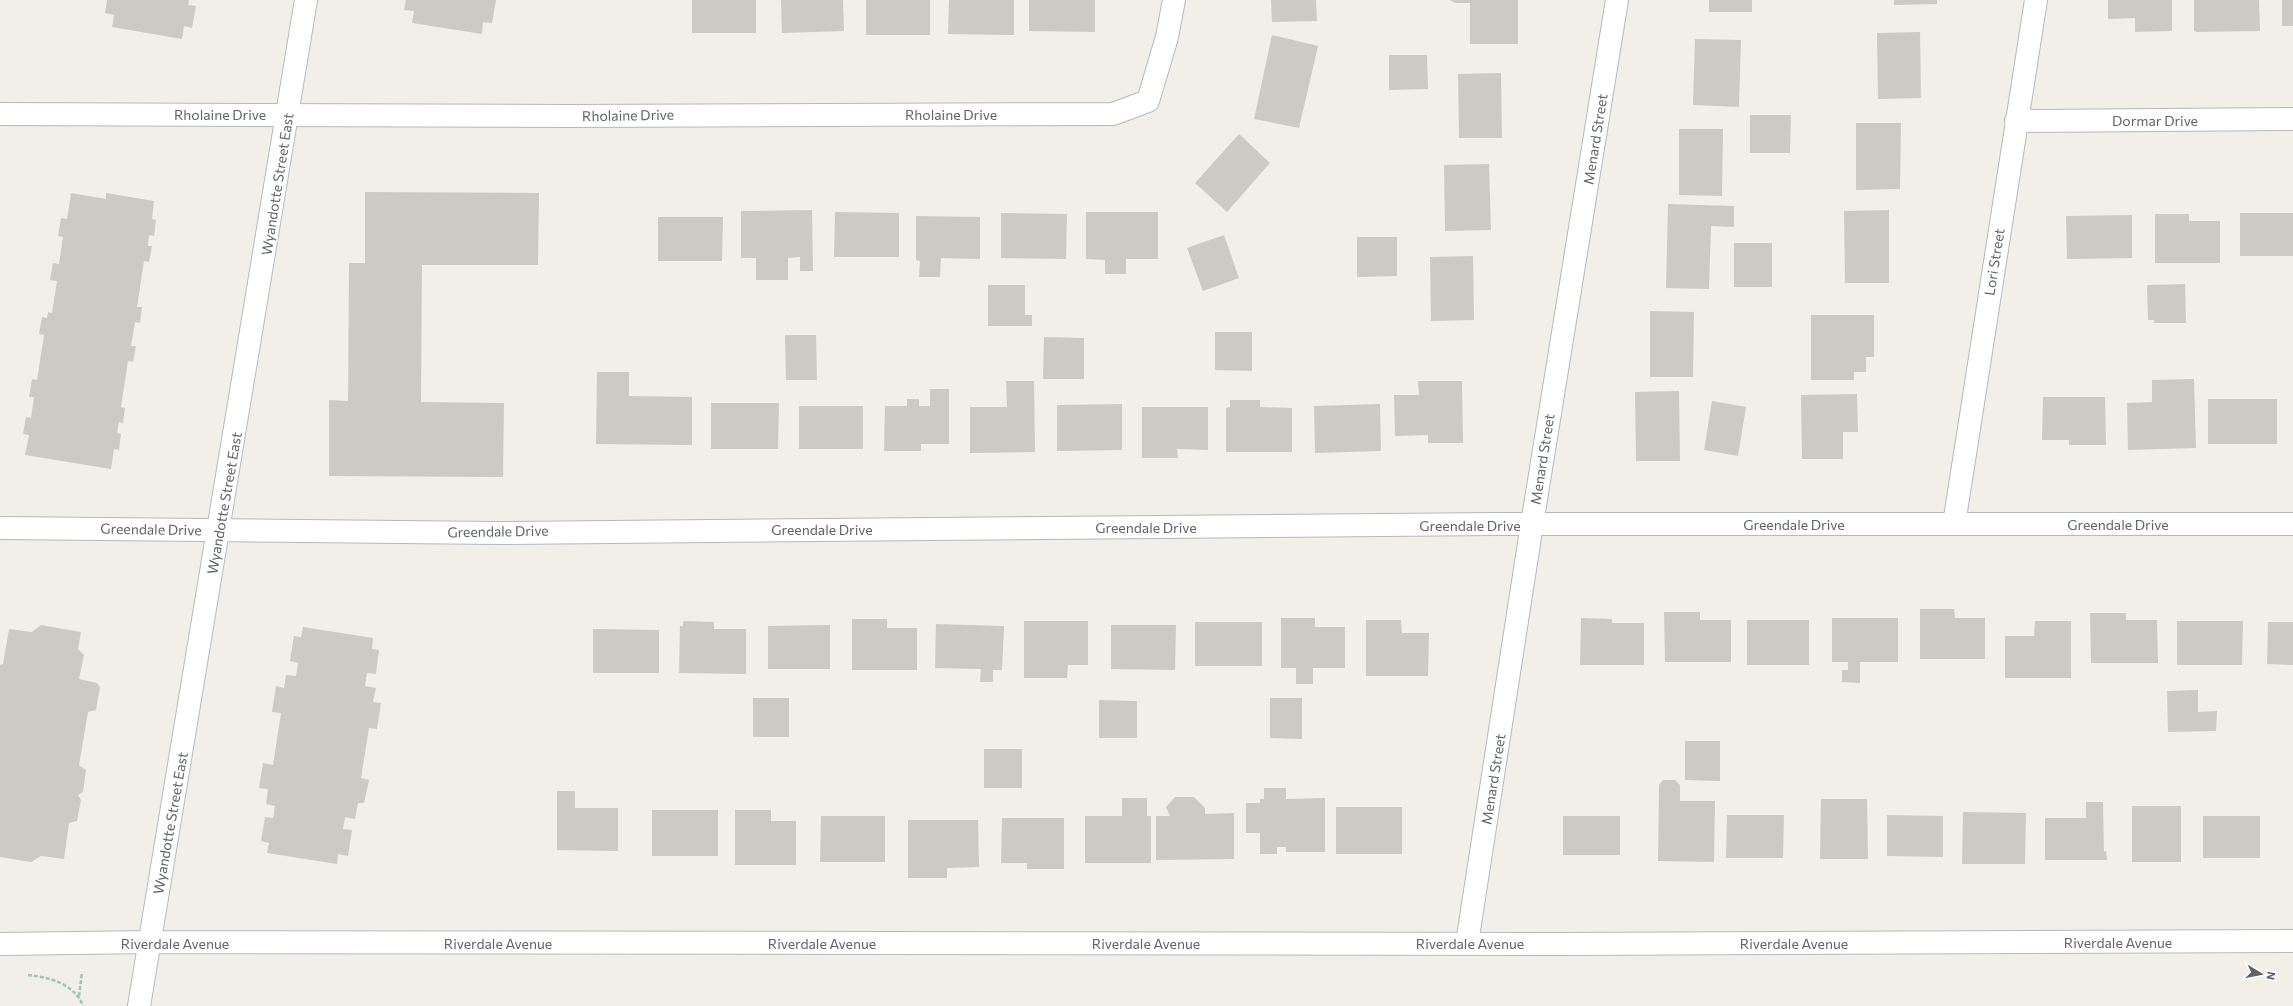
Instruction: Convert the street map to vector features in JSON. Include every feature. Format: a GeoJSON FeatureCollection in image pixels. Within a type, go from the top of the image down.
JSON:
{"type":"FeatureCollection","features":[{"type":"Feature","properties":{"kind":"street","name":"Wyandotte Street East"},"geometry":{"type":"LineString","coordinates":[[139,1006],[306,0]]}},
{"type":"Feature","properties":{"kind":"street","name":"Rholaine Drive"},"geometry":{"type":"LineString","coordinates":[[0,114],[569,116],[1112,114],[1148,101],[1167,37],[1174,0]]}},
{"type":"Feature","properties":{"kind":"street","name":"Menard Street"},"geometry":{"type":"LineString","coordinates":[[1467,943],[1532,524],[1617,0]]}},
{"type":"Feature","properties":{"kind":"street","name":"Lori Street"},"geometry":{"type":"LineString","coordinates":[[1954,524],[2036,0]]}},
{"type":"Feature","properties":{"kind":"street","name":"Dormar Drive"},"geometry":{"type":"LineString","coordinates":[[2016,121],[2293,119]]}},
{"type":"Feature","properties":{"kind":"street","name":"Greendale Drive"},"geometry":{"type":"LineString","coordinates":[[0,528],[497,532],[1532,524],[2293,524]]}},
{"type":"Feature","properties":{"kind":"street","name":"Riverdale Avenue"},"geometry":{"type":"LineString","coordinates":[[0,944],[150,942],[1571,944],[2293,941]]}},
{"type":"Feature","properties":{"kind":"path"},"geometry":{"type":"LineString","coordinates":[[22,974],[51,978],[79,996],[83,1006]]}},
{"type":"Feature","properties":{"kind":"building"},"geometry":{"type":"Polygon","coordinates":[[[107,0],[189,0],[188,5],[196,6],[192,28],[184,26],[182,39],[112,27],[114,15],[105,13],[107,0]]]}},
{"type":"Feature","properties":{"kind":"building"},"geometry":{"type":"Polygon","coordinates":[[[406,0],[496,0],[492,23],[483,22],[482,34],[412,23],[414,11],[404,10],[406,0]]]}},
{"type":"Feature","properties":{"kind":"building"},"geometry":{"type":"Polygon","coordinates":[[[692,0],[756,0],[756,33],[692,33],[692,0]]]}},
{"type":"Feature","properties":{"kind":"building"},"geometry":{"type":"Polygon","coordinates":[[[781,0],[843,0],[844,31],[782,33],[781,0]]]}},
{"type":"Feature","properties":{"kind":"building"},"geometry":{"type":"Polygon","coordinates":[[[866,0],[930,0],[930,35],[866,35],[866,0]]]}},
{"type":"Feature","properties":{"kind":"building"},"geometry":{"type":"Polygon","coordinates":[[[949,0],[1014,0],[1014,35],[948,34],[949,0]]]}},
{"type":"Feature","properties":{"kind":"building"},"geometry":{"type":"Polygon","coordinates":[[[1029,0],[1095,0],[1095,32],[1029,31],[1029,0]]]}},
{"type":"Feature","properties":{"kind":"building"},"geometry":{"type":"Polygon","coordinates":[[[1271,0],[1316,0],[1317,21],[1272,22],[1271,0]]]}},
{"type":"Feature","properties":{"kind":"building"},"geometry":{"type":"Polygon","coordinates":[[[1450,0],[1518,0],[1518,44],[1470,44],[1470,3],[1455,3],[1450,0]]]}},
{"type":"Feature","properties":{"kind":"building"},"geometry":{"type":"Polygon","coordinates":[[[1709,0],[1752,0],[1752,12],[1709,12],[1709,0]]]}},
{"type":"Feature","properties":{"kind":"building"},"geometry":{"type":"Polygon","coordinates":[[[1894,0],[1937,0],[1937,4],[1894,5],[1894,0]]]}},
{"type":"Feature","properties":{"kind":"building"},"geometry":{"type":"Polygon","coordinates":[[[2108,0],[2172,0],[2172,31],[2135,32],[2135,18],[2108,19],[2108,0]]]}},
{"type":"Feature","properties":{"kind":"building"},"geometry":{"type":"Polygon","coordinates":[[[2194,0],[2259,0],[2260,31],[2196,32],[2194,30],[2194,0]]]}},
{"type":"Feature","properties":{"kind":"building"},"geometry":{"type":"Polygon","coordinates":[[[2282,0],[2293,0],[2293,26],[2282,26],[2282,0]]]}},
{"type":"Feature","properties":{"kind":"building"},"geometry":{"type":"Polygon","coordinates":[[[1920,32],[1921,98],[1878,99],[1877,33],[1920,32]]]}},
{"type":"Feature","properties":{"kind":"building"},"geometry":{"type":"Polygon","coordinates":[[[1272,35],[1318,46],[1299,128],[1254,119],[1272,35]]]}},
{"type":"Feature","properties":{"kind":"building"},"geometry":{"type":"Polygon","coordinates":[[[1695,39],[1741,40],[1739,107],[1693,105],[1695,39]]]}},
{"type":"Feature","properties":{"kind":"building"},"geometry":{"type":"Polygon","coordinates":[[[1389,55],[1427,55],[1428,89],[1389,90],[1389,55]]]}},
{"type":"Feature","properties":{"kind":"building"},"geometry":{"type":"Polygon","coordinates":[[[1501,73],[1502,138],[1459,138],[1458,74],[1501,73]]]}},
{"type":"Feature","properties":{"kind":"building"},"geometry":{"type":"Polygon","coordinates":[[[1750,115],[1791,115],[1790,153],[1750,153],[1750,115]]]}},
{"type":"Feature","properties":{"kind":"building"},"geometry":{"type":"Polygon","coordinates":[[[1856,123],[1901,123],[1900,189],[1856,190],[1856,123]]]}},
{"type":"Feature","properties":{"kind":"building"},"geometry":{"type":"Polygon","coordinates":[[[1679,129],[1723,129],[1722,196],[1679,195],[1679,129]]]}},
{"type":"Feature","properties":{"kind":"building"},"geometry":{"type":"Polygon","coordinates":[[[1239,134],[1270,163],[1227,212],[1195,183],[1239,134]]]}},
{"type":"Feature","properties":{"kind":"building"},"geometry":{"type":"Polygon","coordinates":[[[1489,164],[1491,230],[1445,231],[1444,165],[1489,164]]]}},
{"type":"Feature","properties":{"kind":"building"},"geometry":{"type":"Polygon","coordinates":[[[365,192],[539,193],[538,265],[422,265],[421,402],[504,403],[503,477],[329,476],[329,400],[348,401],[349,263],[365,263],[365,192]]]}},
{"type":"Feature","properties":{"kind":"building"},"geometry":{"type":"Polygon","coordinates":[[[71,193],[106,199],[106,193],[154,201],[152,219],[156,220],[154,236],[149,235],[148,246],[152,246],[149,262],[144,261],[137,307],[142,307],[140,323],[135,322],[131,346],[136,346],[133,362],[128,361],[121,407],[125,408],[123,423],[119,422],[117,433],[121,434],[119,450],[114,449],[111,469],[25,455],[29,435],[23,434],[26,417],[31,418],[34,397],[29,397],[32,379],[37,380],[44,335],[39,334],[42,317],[47,318],[48,312],[52,313],[57,281],[50,280],[53,263],[59,264],[63,237],[58,236],[61,218],[67,219],[71,193]]]}},
{"type":"Feature","properties":{"kind":"building"},"geometry":{"type":"Polygon","coordinates":[[[1668,204],[1734,206],[1734,227],[1711,226],[1709,289],[1666,288],[1668,204]]]}},
{"type":"Feature","properties":{"kind":"building"},"geometry":{"type":"Polygon","coordinates":[[[812,210],[813,271],[800,271],[800,257],[788,258],[788,280],[756,280],[756,258],[741,258],[741,211],[812,210]]]}},
{"type":"Feature","properties":{"kind":"building"},"geometry":{"type":"Polygon","coordinates":[[[1889,210],[1889,283],[1845,283],[1844,211],[1889,210]]]}},
{"type":"Feature","properties":{"kind":"building"},"geometry":{"type":"Polygon","coordinates":[[[835,212],[899,213],[899,257],[834,257],[835,212]]]}},
{"type":"Feature","properties":{"kind":"building"},"geometry":{"type":"Polygon","coordinates":[[[1086,212],[1158,212],[1158,259],[1126,259],[1126,274],[1105,274],[1105,260],[1086,259],[1086,212]]]}},
{"type":"Feature","properties":{"kind":"building"},"geometry":{"type":"Polygon","coordinates":[[[1001,213],[1067,214],[1066,259],[1001,258],[1001,213]]]}},
{"type":"Feature","properties":{"kind":"building"},"geometry":{"type":"Polygon","coordinates":[[[2240,213],[2293,213],[2293,256],[2240,256],[2240,213]]]}},
{"type":"Feature","properties":{"kind":"building"},"geometry":{"type":"Polygon","coordinates":[[[2155,214],[2189,214],[2189,221],[2220,221],[2220,263],[2155,263],[2155,214]]]}},
{"type":"Feature","properties":{"kind":"building"},"geometry":{"type":"Polygon","coordinates":[[[2132,215],[2132,258],[2067,259],[2066,216],[2132,215]]]}},
{"type":"Feature","properties":{"kind":"building"},"geometry":{"type":"Polygon","coordinates":[[[916,216],[980,217],[980,259],[941,258],[940,277],[919,277],[920,261],[916,260],[916,216]]]}},
{"type":"Feature","properties":{"kind":"building"},"geometry":{"type":"Polygon","coordinates":[[[658,217],[723,217],[722,261],[658,261],[658,217]]]}},
{"type":"Feature","properties":{"kind":"building"},"geometry":{"type":"Polygon","coordinates":[[[1224,235],[1239,278],[1203,291],[1187,248],[1224,235]]]}},
{"type":"Feature","properties":{"kind":"building"},"geometry":{"type":"Polygon","coordinates":[[[1357,237],[1397,237],[1397,276],[1357,277],[1357,237]]]}},
{"type":"Feature","properties":{"kind":"building"},"geometry":{"type":"Polygon","coordinates":[[[1734,243],[1772,243],[1772,287],[1734,287],[1734,243]]]}},
{"type":"Feature","properties":{"kind":"building"},"geometry":{"type":"Polygon","coordinates":[[[1473,256],[1474,320],[1431,321],[1430,257],[1473,256]]]}},
{"type":"Feature","properties":{"kind":"building"},"geometry":{"type":"Polygon","coordinates":[[[2185,284],[2186,323],[2154,323],[2154,320],[2148,320],[2147,285],[2185,284]]]}},
{"type":"Feature","properties":{"kind":"building"},"geometry":{"type":"Polygon","coordinates":[[[988,285],[1025,285],[1025,315],[1032,315],[1032,326],[988,326],[988,285]]]}},
{"type":"Feature","properties":{"kind":"building"},"geometry":{"type":"Polygon","coordinates":[[[1650,311],[1694,312],[1693,377],[1650,377],[1650,311]]]}},
{"type":"Feature","properties":{"kind":"building"},"geometry":{"type":"Polygon","coordinates":[[[1811,315],[1874,315],[1874,357],[1866,357],[1866,372],[1854,372],[1854,380],[1811,380],[1811,315]]]}},
{"type":"Feature","properties":{"kind":"building"},"geometry":{"type":"Polygon","coordinates":[[[1215,332],[1252,332],[1252,371],[1215,370],[1215,332]]]}},
{"type":"Feature","properties":{"kind":"building"},"geometry":{"type":"Polygon","coordinates":[[[785,335],[816,335],[817,380],[786,380],[785,335]]]}},
{"type":"Feature","properties":{"kind":"building"},"geometry":{"type":"Polygon","coordinates":[[[1044,337],[1084,338],[1084,379],[1043,379],[1044,337]]]}},
{"type":"Feature","properties":{"kind":"building"},"geometry":{"type":"Polygon","coordinates":[[[597,372],[629,372],[629,396],[692,397],[692,445],[596,444],[597,372]]]}},
{"type":"Feature","properties":{"kind":"building"},"geometry":{"type":"Polygon","coordinates":[[[2194,379],[2196,448],[2128,450],[2127,403],[2152,402],[2152,380],[2194,379]]]}},
{"type":"Feature","properties":{"kind":"building"},"geometry":{"type":"Polygon","coordinates":[[[1006,381],[1034,381],[1035,452],[970,453],[970,407],[1007,407],[1006,381]]]}},
{"type":"Feature","properties":{"kind":"building"},"geometry":{"type":"Polygon","coordinates":[[[1418,381],[1462,381],[1463,443],[1428,443],[1428,435],[1395,436],[1394,395],[1419,395],[1418,381]]]}},
{"type":"Feature","properties":{"kind":"building"},"geometry":{"type":"Polygon","coordinates":[[[930,389],[949,389],[949,444],[921,444],[921,451],[884,451],[885,406],[907,406],[907,399],[919,399],[919,406],[930,406],[930,389]]]}},
{"type":"Feature","properties":{"kind":"building"},"geometry":{"type":"Polygon","coordinates":[[[1679,391],[1680,461],[1636,461],[1635,392],[1679,391]]]}},
{"type":"Feature","properties":{"kind":"building"},"geometry":{"type":"Polygon","coordinates":[[[1857,394],[1858,432],[1843,432],[1843,459],[1802,459],[1801,395],[1857,394]]]}},
{"type":"Feature","properties":{"kind":"building"},"geometry":{"type":"Polygon","coordinates":[[[2043,397],[2105,397],[2106,445],[2069,445],[2069,440],[2042,440],[2043,397]]]}},
{"type":"Feature","properties":{"kind":"building"},"geometry":{"type":"Polygon","coordinates":[[[2208,399],[2277,399],[2277,444],[2208,444],[2208,399]]]}},
{"type":"Feature","properties":{"kind":"building"},"geometry":{"type":"Polygon","coordinates":[[[1230,400],[1260,400],[1260,407],[1292,408],[1292,452],[1226,452],[1226,408],[1230,407],[1230,400]]]}},
{"type":"Feature","properties":{"kind":"building"},"geometry":{"type":"Polygon","coordinates":[[[1712,401],[1746,407],[1738,456],[1704,450],[1712,401]]]}},
{"type":"Feature","properties":{"kind":"building"},"geometry":{"type":"Polygon","coordinates":[[[711,403],[779,403],[778,449],[711,449],[711,403]]]}},
{"type":"Feature","properties":{"kind":"building"},"geometry":{"type":"Polygon","coordinates":[[[1122,404],[1122,450],[1057,451],[1057,405],[1122,404]]]}},
{"type":"Feature","properties":{"kind":"building"},"geometry":{"type":"Polygon","coordinates":[[[1380,404],[1381,451],[1315,453],[1314,406],[1380,404]]]}},
{"type":"Feature","properties":{"kind":"building"},"geometry":{"type":"Polygon","coordinates":[[[799,406],[863,406],[863,449],[799,449],[799,406]]]}},
{"type":"Feature","properties":{"kind":"building"},"geometry":{"type":"Polygon","coordinates":[[[1142,407],[1208,407],[1208,450],[1177,449],[1178,458],[1142,458],[1142,407]]]}},
{"type":"Feature","properties":{"kind":"building"},"geometry":{"type":"Polygon","coordinates":[[[1920,609],[1954,609],[1955,618],[1985,618],[1985,659],[1920,659],[1920,609]]]}},
{"type":"Feature","properties":{"kind":"building"},"geometry":{"type":"Polygon","coordinates":[[[1664,612],[1700,612],[1700,620],[1731,620],[1731,662],[1665,662],[1664,612]]]}},
{"type":"Feature","properties":{"kind":"building"},"geometry":{"type":"Polygon","coordinates":[[[2090,613],[2126,613],[2126,620],[2157,620],[2158,663],[2091,663],[2090,613]]]}},
{"type":"Feature","properties":{"kind":"building"},"geometry":{"type":"Polygon","coordinates":[[[1281,618],[1315,618],[1315,627],[1345,627],[1345,668],[1313,668],[1313,684],[1296,684],[1296,668],[1281,668],[1281,618]]]}},
{"type":"Feature","properties":{"kind":"building"},"geometry":{"type":"Polygon","coordinates":[[[1581,618],[1612,619],[1612,623],[1644,623],[1644,665],[1580,665],[1581,618]]]}},
{"type":"Feature","properties":{"kind":"building"},"geometry":{"type":"Polygon","coordinates":[[[1832,618],[1898,618],[1898,662],[1860,662],[1860,683],[1842,682],[1842,670],[1848,670],[1848,662],[1832,662],[1832,618]]]}},
{"type":"Feature","properties":{"kind":"building"},"geometry":{"type":"Polygon","coordinates":[[[852,619],[887,619],[887,628],[917,628],[917,670],[852,670],[852,619]]]}},
{"type":"Feature","properties":{"kind":"building"},"geometry":{"type":"Polygon","coordinates":[[[1366,620],[1401,620],[1402,633],[1429,633],[1428,676],[1366,676],[1366,620]]]}},
{"type":"Feature","properties":{"kind":"building"},"geometry":{"type":"Polygon","coordinates":[[[1747,620],[1809,620],[1809,665],[1747,665],[1747,620]]]}},
{"type":"Feature","properties":{"kind":"building"},"geometry":{"type":"Polygon","coordinates":[[[683,621],[714,622],[714,629],[746,629],[746,674],[679,673],[680,626],[683,626],[683,621]]]}},
{"type":"Feature","properties":{"kind":"building"},"geometry":{"type":"Polygon","coordinates":[[[1024,621],[1088,621],[1088,665],[1068,665],[1067,678],[1024,678],[1024,621]]]}},
{"type":"Feature","properties":{"kind":"building"},"geometry":{"type":"Polygon","coordinates":[[[2035,621],[2071,621],[2071,678],[2005,678],[2005,636],[2034,636],[2035,621]]]}},
{"type":"Feature","properties":{"kind":"building"},"geometry":{"type":"Polygon","coordinates":[[[2177,621],[2243,621],[2242,665],[2177,665],[2177,621]]]}},
{"type":"Feature","properties":{"kind":"building"},"geometry":{"type":"Polygon","coordinates":[[[1195,622],[1262,622],[1262,666],[1195,666],[1195,622]]]}},
{"type":"Feature","properties":{"kind":"building"},"geometry":{"type":"Polygon","coordinates":[[[2268,622],[2293,622],[2293,665],[2267,664],[2268,622]]]}},
{"type":"Feature","properties":{"kind":"building"},"geometry":{"type":"Polygon","coordinates":[[[936,624],[1004,626],[1002,670],[993,670],[993,682],[980,682],[981,669],[935,668],[936,624]]]}},
{"type":"Feature","properties":{"kind":"building"},"geometry":{"type":"Polygon","coordinates":[[[41,625],[81,632],[78,649],[84,655],[79,679],[97,683],[100,687],[96,710],[88,712],[79,765],[86,770],[83,792],[78,795],[81,800],[77,821],[69,823],[64,859],[41,856],[31,862],[0,857],[0,665],[3,664],[9,629],[32,632],[41,625]]]}},
{"type":"Feature","properties":{"kind":"building"},"geometry":{"type":"Polygon","coordinates":[[[830,625],[830,669],[768,669],[768,626],[830,625]]]}},
{"type":"Feature","properties":{"kind":"building"},"geometry":{"type":"Polygon","coordinates":[[[1111,625],[1176,625],[1175,670],[1111,669],[1111,625]]]}},
{"type":"Feature","properties":{"kind":"building"},"geometry":{"type":"Polygon","coordinates":[[[303,627],[373,638],[372,649],[379,650],[376,674],[367,673],[365,686],[376,688],[373,702],[381,703],[377,729],[369,728],[361,778],[369,780],[364,803],[358,803],[355,819],[345,817],[343,829],[352,830],[348,856],[338,854],[337,864],[267,853],[269,843],[261,841],[265,817],[273,818],[275,806],[266,804],[268,789],[259,788],[263,763],[273,765],[281,713],[272,712],[276,686],[284,688],[286,675],[296,676],[298,663],[290,661],[294,636],[301,637],[303,627]]]}},
{"type":"Feature","properties":{"kind":"building"},"geometry":{"type":"Polygon","coordinates":[[[593,629],[659,630],[659,673],[593,673],[593,629]]]}},
{"type":"Feature","properties":{"kind":"building"},"geometry":{"type":"Polygon","coordinates":[[[2198,690],[2198,712],[2217,711],[2216,731],[2168,732],[2167,691],[2198,690]]]}},
{"type":"Feature","properties":{"kind":"building"},"geometry":{"type":"Polygon","coordinates":[[[753,698],[789,698],[789,737],[753,737],[753,698]]]}},
{"type":"Feature","properties":{"kind":"building"},"geometry":{"type":"Polygon","coordinates":[[[1270,698],[1302,698],[1302,739],[1270,738],[1270,698]]]}},
{"type":"Feature","properties":{"kind":"building"},"geometry":{"type":"Polygon","coordinates":[[[1099,700],[1137,701],[1137,738],[1099,738],[1099,700]]]}},
{"type":"Feature","properties":{"kind":"building"},"geometry":{"type":"Polygon","coordinates":[[[1685,741],[1720,741],[1720,781],[1685,780],[1685,741]]]}},
{"type":"Feature","properties":{"kind":"building"},"geometry":{"type":"Polygon","coordinates":[[[984,749],[1022,749],[1022,788],[984,788],[984,749]]]}},
{"type":"Feature","properties":{"kind":"building"},"geometry":{"type":"Polygon","coordinates":[[[1663,780],[1675,780],[1680,785],[1680,801],[1715,801],[1714,862],[1658,861],[1659,785],[1663,780]]]}},
{"type":"Feature","properties":{"kind":"building"},"geometry":{"type":"Polygon","coordinates":[[[1264,788],[1286,788],[1286,799],[1325,798],[1325,852],[1286,852],[1286,847],[1277,847],[1277,854],[1260,854],[1260,833],[1246,833],[1246,803],[1260,803],[1260,799],[1264,799],[1264,788]]]}},
{"type":"Feature","properties":{"kind":"building"},"geometry":{"type":"Polygon","coordinates":[[[557,791],[575,791],[575,808],[618,808],[618,851],[557,850],[557,791]]]}},
{"type":"Feature","properties":{"kind":"building"},"geometry":{"type":"Polygon","coordinates":[[[1175,797],[1194,797],[1205,808],[1205,814],[1234,813],[1234,859],[1156,860],[1156,816],[1170,816],[1166,807],[1175,797]]]}},
{"type":"Feature","properties":{"kind":"building"},"geometry":{"type":"Polygon","coordinates":[[[1122,798],[1147,798],[1147,816],[1151,816],[1151,863],[1085,863],[1085,816],[1122,816],[1122,798]]]}},
{"type":"Feature","properties":{"kind":"building"},"geometry":{"type":"Polygon","coordinates":[[[1821,799],[1867,799],[1868,859],[1820,859],[1821,799]]]}},
{"type":"Feature","properties":{"kind":"building"},"geometry":{"type":"Polygon","coordinates":[[[2086,802],[2103,802],[2104,852],[2106,851],[2107,860],[2045,860],[2045,818],[2086,818],[2086,802]]]}},
{"type":"Feature","properties":{"kind":"building"},"geometry":{"type":"Polygon","coordinates":[[[2132,806],[2181,806],[2181,862],[2132,862],[2132,806]]]}},
{"type":"Feature","properties":{"kind":"building"},"geometry":{"type":"Polygon","coordinates":[[[1336,807],[1402,807],[1402,854],[1336,854],[1336,807]]]}},
{"type":"Feature","properties":{"kind":"building"},"geometry":{"type":"Polygon","coordinates":[[[652,810],[718,810],[718,856],[652,856],[652,810]]]}},
{"type":"Feature","properties":{"kind":"building"},"geometry":{"type":"Polygon","coordinates":[[[735,810],[771,810],[771,821],[796,821],[796,865],[735,865],[735,810]]]}},
{"type":"Feature","properties":{"kind":"building"},"geometry":{"type":"Polygon","coordinates":[[[1963,812],[2026,813],[2025,864],[1962,864],[1963,812]]]}},
{"type":"Feature","properties":{"kind":"building"},"geometry":{"type":"Polygon","coordinates":[[[1727,815],[1784,815],[1783,858],[1726,858],[1727,815]]]}},
{"type":"Feature","properties":{"kind":"building"},"geometry":{"type":"Polygon","coordinates":[[[1887,815],[1943,816],[1943,857],[1887,856],[1887,815]]]}},
{"type":"Feature","properties":{"kind":"building"},"geometry":{"type":"Polygon","coordinates":[[[821,816],[885,816],[885,862],[820,862],[821,816]]]}},
{"type":"Feature","properties":{"kind":"building"},"geometry":{"type":"Polygon","coordinates":[[[1563,816],[1620,816],[1620,855],[1563,855],[1563,816]]]}},
{"type":"Feature","properties":{"kind":"building"},"geometry":{"type":"Polygon","coordinates":[[[2203,816],[2260,816],[2260,858],[2203,858],[2203,816]]]}},
{"type":"Feature","properties":{"kind":"building"},"geometry":{"type":"Polygon","coordinates":[[[1002,818],[1064,818],[1064,869],[1027,869],[1027,863],[1001,863],[1002,818]]]}},
{"type":"Feature","properties":{"kind":"building"},"geometry":{"type":"Polygon","coordinates":[[[908,820],[978,820],[979,867],[947,868],[947,878],[908,878],[908,820]]]}}]}
